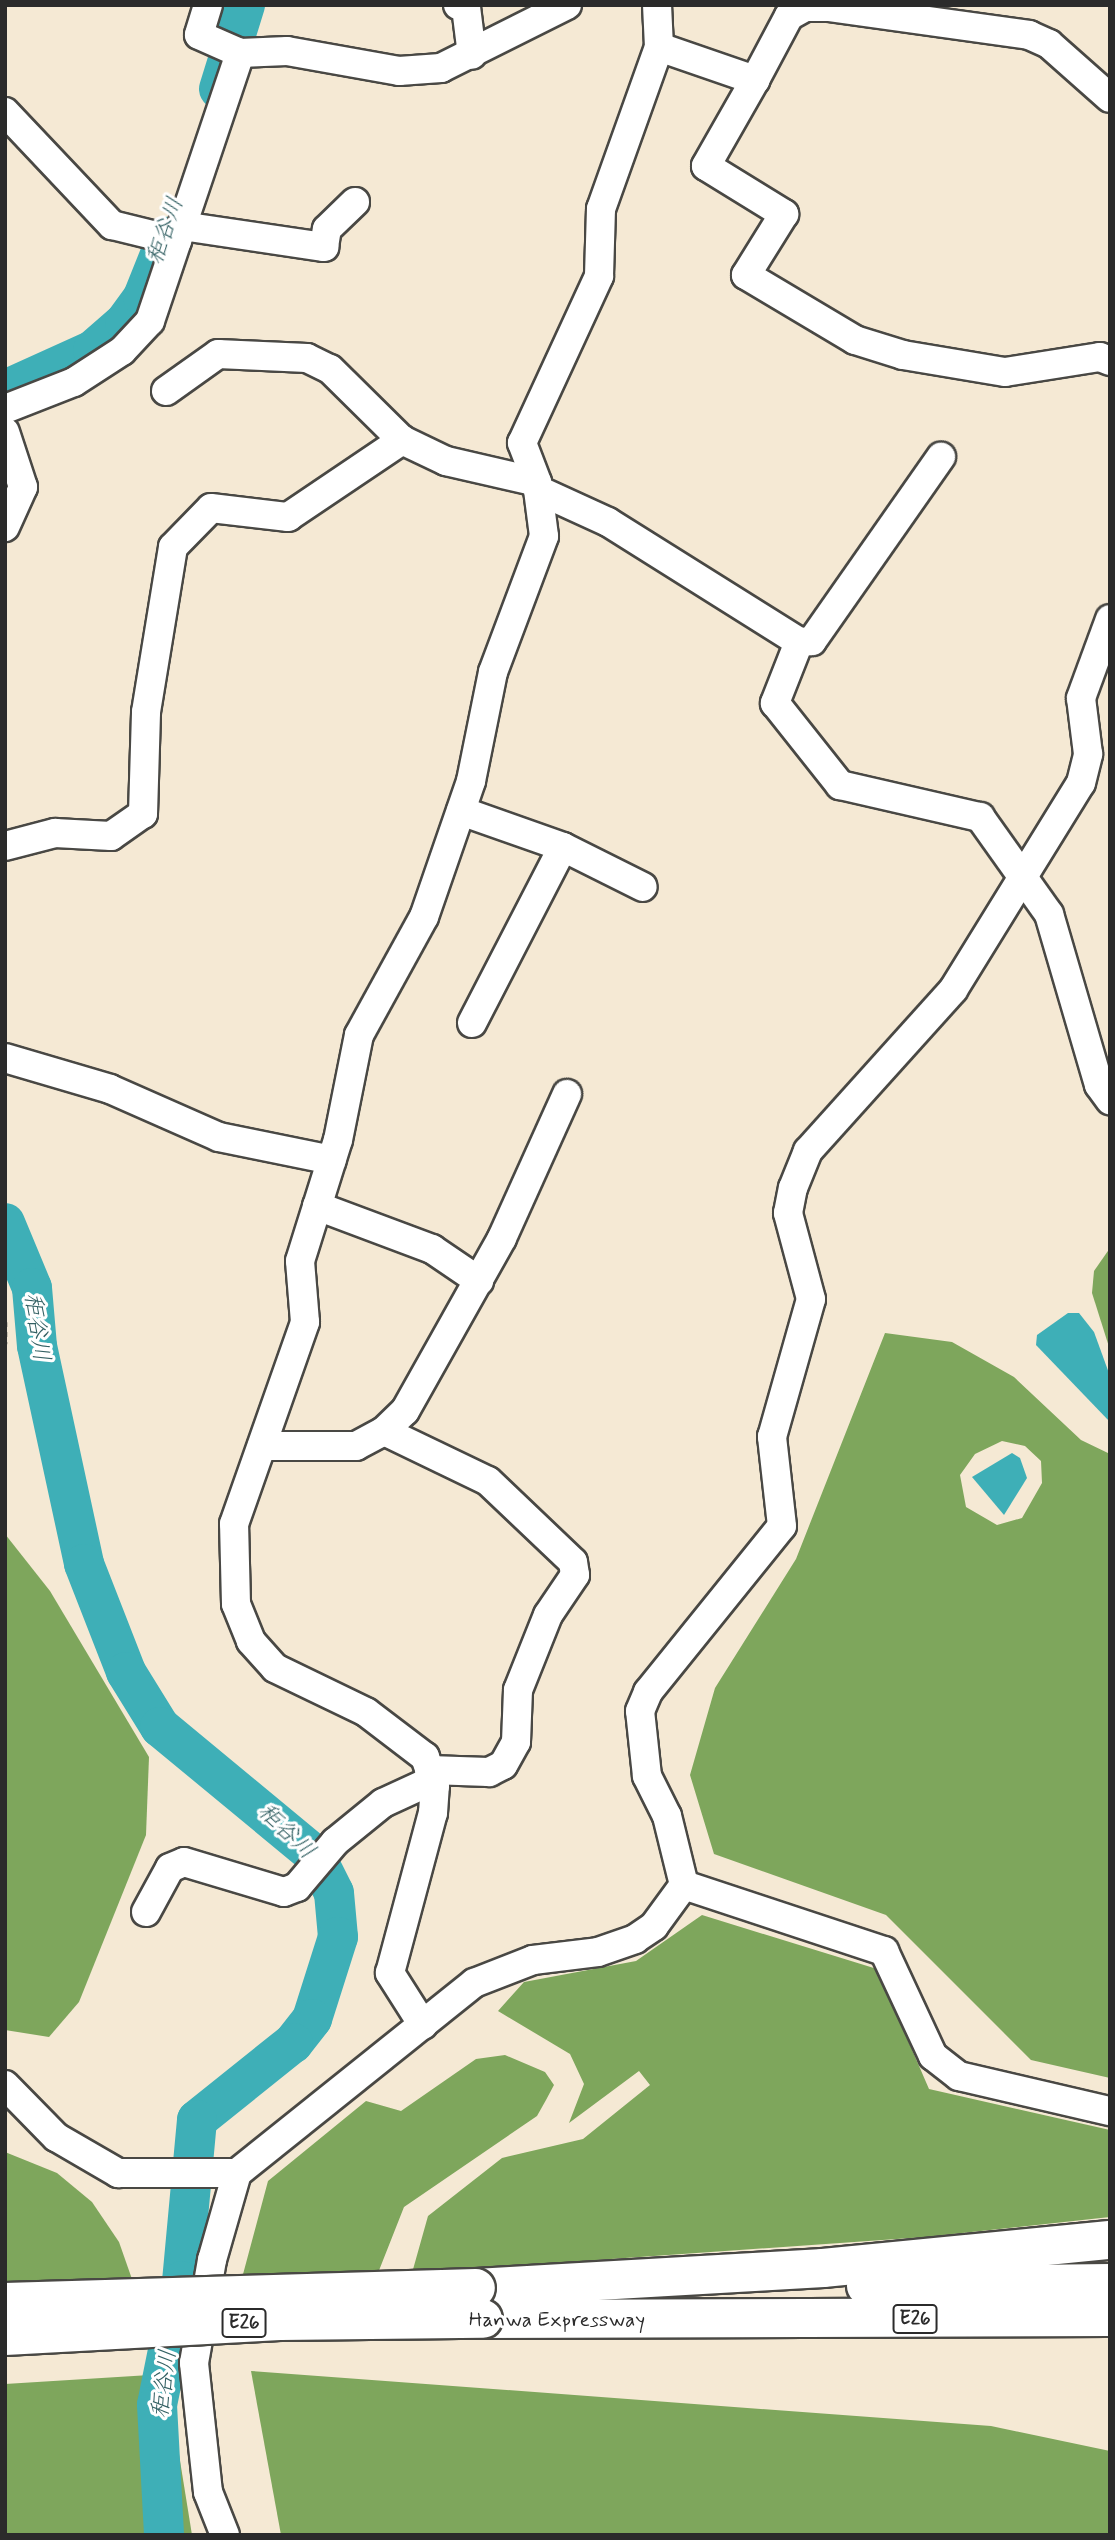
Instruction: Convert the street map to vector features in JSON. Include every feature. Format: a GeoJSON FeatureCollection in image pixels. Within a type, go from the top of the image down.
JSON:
{"type":"FeatureCollection","features":[{"type":"Feature","properties":{"kind":"highway"},"geometry":{"type":"LineString","coordinates":[[480,2304],[1110,2240]]}},
{"type":"Feature","properties":{"kind":"highway","name":"Hanwa Expressway"},"geometry":{"type":"LineString","coordinates":[[5,2302],[480,2304],[1110,2283]]}},
{"type":"Feature","properties":{"kind":"highway","name":"Hanwa Expressway"},"geometry":{"type":"LineString","coordinates":[[5,2336],[280,2321],[480,2304],[720,2322],[1110,2317]]}},
{"type":"Feature","properties":{"kind":"highway"},"geometry":{"type":"LineString","coordinates":[[720,2322],[1110,2343]]}},
{"type":"Feature","properties":{"kind":"street"},"geometry":{"type":"LineString","coordinates":[[208,5],[199,35],[211,43],[240,54],[286,51],[399,71],[440,68],[472,55],[567,5]]}},
{"type":"Feature","properties":{"kind":"street"},"geometry":{"type":"LineString","coordinates":[[458,5],[466,7],[472,55]]}},
{"type":"Feature","properties":{"kind":"street"},"geometry":{"type":"LineString","coordinates":[[423,2025],[390,1973],[433,1813],[431,1775],[425,1757],[395,1731],[275,1668],[251,1640],[236,1604],[232,1559],[234,1524],[305,1322],[300,1261],[332,1160],[359,1035],[425,917],[460,811],[493,672],[544,536],[538,486],[522,443],[528,421],[599,276],[601,209],[659,47],[657,5]]}},
{"type":"Feature","properties":{"kind":"street"},"geometry":{"type":"LineString","coordinates":[[1110,98],[1049,44],[1028,35],[828,7],[805,7],[789,16],[706,166],[784,214],[746,275],[855,340],[903,355],[1005,372],[1100,357],[1110,361]]}},
{"type":"Feature","properties":{"kind":"street"},"geometry":{"type":"LineString","coordinates":[[659,47],[755,80]]}},
{"type":"Feature","properties":{"kind":"street"},"geometry":{"type":"LineString","coordinates":[[5,409],[74,382],[122,351],[150,321],[240,54]]}},
{"type":"Feature","properties":{"kind":"street"},"geometry":{"type":"LineString","coordinates":[[5,113],[112,225],[324,247],[327,229],[355,202]]}},
{"type":"Feature","properties":{"kind":"street"},"geometry":{"type":"LineString","coordinates":[[166,391],[218,355],[307,358],[330,369],[402,440],[446,461],[538,486],[608,522],[799,642],[811,641],[941,457]]}},
{"type":"Feature","properties":{"kind":"street"},"geometry":{"type":"LineString","coordinates":[[5,432],[23,488],[5,527]]}},
{"type":"Feature","properties":{"kind":"street"},"geometry":{"type":"LineString","coordinates":[[5,846],[55,833],[111,836],[144,814],[146,712],[173,547],[211,508],[288,517],[402,440]]}},
{"type":"Feature","properties":{"kind":"street"},"geometry":{"type":"LineString","coordinates":[[684,1885],[667,1816],[648,1776],[640,1711],[648,1692],[782,1526],[772,1437],[776,1406],[811,1299],[788,1213],[793,1188],[808,1151],[953,990],[1027,877],[1080,783],[1088,754],[1082,698],[1110,619]]}},
{"type":"Feature","properties":{"kind":"street"},"geometry":{"type":"LineString","coordinates":[[799,642],[775,703],[840,785],[980,817],[1027,877],[1049,914],[1099,1085],[1110,1100]]}},
{"type":"Feature","properties":{"kind":"street"},"geometry":{"type":"LineString","coordinates":[[460,811],[563,847],[643,887]]}},
{"type":"Feature","properties":{"kind":"street"},"geometry":{"type":"LineString","coordinates":[[472,1023],[563,847]]}},
{"type":"Feature","properties":{"kind":"street"},"geometry":{"type":"LineString","coordinates":[[5,1058],[110,1089],[219,1138],[332,1160]]}},
{"type":"Feature","properties":{"kind":"street"},"geometry":{"type":"LineString","coordinates":[[262,1446],[356,1446],[384,1431],[405,1411],[479,1281],[567,1094]]}},
{"type":"Feature","properties":{"kind":"street"},"geometry":{"type":"LineString","coordinates":[[317,1206],[432,1250],[479,1281]]}},
{"type":"Feature","properties":{"kind":"street"},"geometry":{"type":"LineString","coordinates":[[146,1912],[170,1868],[184,1862],[284,1892],[297,1887],[335,1842],[383,1803],[431,1775],[489,1772],[503,1765],[516,1742],[518,1690],[548,1615],[575,1574],[573,1562],[488,1481],[384,1431]]}},
{"type":"Feature","properties":{"kind":"street"},"geometry":{"type":"LineString","coordinates":[[225,2535],[208,2492],[194,2363],[212,2260],[237,2173],[474,1983],[533,1959],[598,1952],[635,1939],[654,1926],[684,1885]]}},
{"type":"Feature","properties":{"kind":"street"},"geometry":{"type":"LineString","coordinates":[[684,1885],[884,1951],[933,2056],[951,2072],[985,2085],[1110,2111]]}},
{"type":"Feature","properties":{"kind":"street"},"geometry":{"type":"LineString","coordinates":[[5,2085],[56,2137],[118,2173],[237,2173]]}},
{"type":"Feature","properties":{"kind":"path"},"geometry":{"type":"LineString","coordinates":[[5,1322],[5,1344]]}},
{"type":"Feature","properties":{"kind":"green space"},"geometry":{"type":"Polygon","coordinates":[[[1110,1248],[1110,1350],[1092,1293],[1094,1271],[1110,1248]]]}},
{"type":"Feature","properties":{"kind":"green space"},"geometry":{"type":"Polygon","coordinates":[[[885,1333],[952,1342],[1014,1377],[1081,1440],[1110,1454],[1110,2078],[1031,2060],[886,1915],[714,1854],[690,1775],[715,1688],[796,1559],[885,1333]],[[1002,1441],[975,1454],[960,1475],[966,1507],[997,1525],[1022,1518],[1042,1483],[1041,1461],[1025,1446],[1002,1441]]]}},
{"type":"Feature","properties":{"kind":"green space"},"geometry":{"type":"Polygon","coordinates":[[[5,1534],[50,1591],[149,1757],[146,1835],[79,2002],[49,2037],[5,2030],[5,1534]]]}},
{"type":"Feature","properties":{"kind":"green space"},"geometry":{"type":"Polygon","coordinates":[[[702,1915],[877,1969],[929,2089],[1110,2130],[1110,2217],[925,2237],[412,2273],[428,2216],[502,2158],[583,2139],[650,2085],[639,2071],[569,2123],[584,2084],[570,2054],[498,2011],[524,1982],[636,1961],[702,1915]]]}},
{"type":"Feature","properties":{"kind":"green space"},"geometry":{"type":"Polygon","coordinates":[[[505,2055],[545,2072],[554,2085],[537,2116],[404,2207],[378,2273],[242,2278],[268,2181],[366,2101],[401,2111],[476,2059],[505,2055]]]}},
{"type":"Feature","properties":{"kind":"green space"},"geometry":{"type":"Polygon","coordinates":[[[5,2152],[57,2173],[92,2202],[119,2242],[133,2282],[5,2285],[5,2152]]]}},
{"type":"Feature","properties":{"kind":"green space"},"geometry":{"type":"Polygon","coordinates":[[[251,2371],[991,2426],[1110,2451],[1110,2535],[281,2535],[251,2371]]]}},
{"type":"Feature","properties":{"kind":"green space"},"geometry":{"type":"Polygon","coordinates":[[[166,2374],[192,2535],[5,2535],[5,2384],[166,2374]]]}},
{"type":"Feature","properties":{"kind":"water"},"geometry":{"type":"Polygon","coordinates":[[[1068,1313],[1079,1313],[1094,1332],[1110,1376],[1110,1422],[1036,1345],[1037,1335],[1068,1313]]]}},
{"type":"Feature","properties":{"kind":"water"},"geometry":{"type":"Polygon","coordinates":[[[1012,1453],[1020,1458],[1027,1478],[1004,1515],[972,1477],[1012,1453]]]}},
{"type":"Feature","properties":{"kind":"waterway","name":"秬谷川"},"geometry":{"type":"LineString","coordinates":[[219,89],[245,5]]}},
{"type":"Feature","properties":{"kind":"waterway","name":"秬谷川"},"geometry":{"type":"LineString","coordinates":[[5,390],[93,350],[125,322],[143,297],[167,237]]}},
{"type":"Feature","properties":{"kind":"waterway","name":"秬谷川"},"geometry":{"type":"LineString","coordinates":[[5,1223],[32,1288],[37,1346],[84,1564],[126,1672],[160,1727],[315,1855],[334,1893],[338,1937],[312,2019],[293,2043],[197,2120],[182,2281],[157,2405],[164,2535]]}}]}
